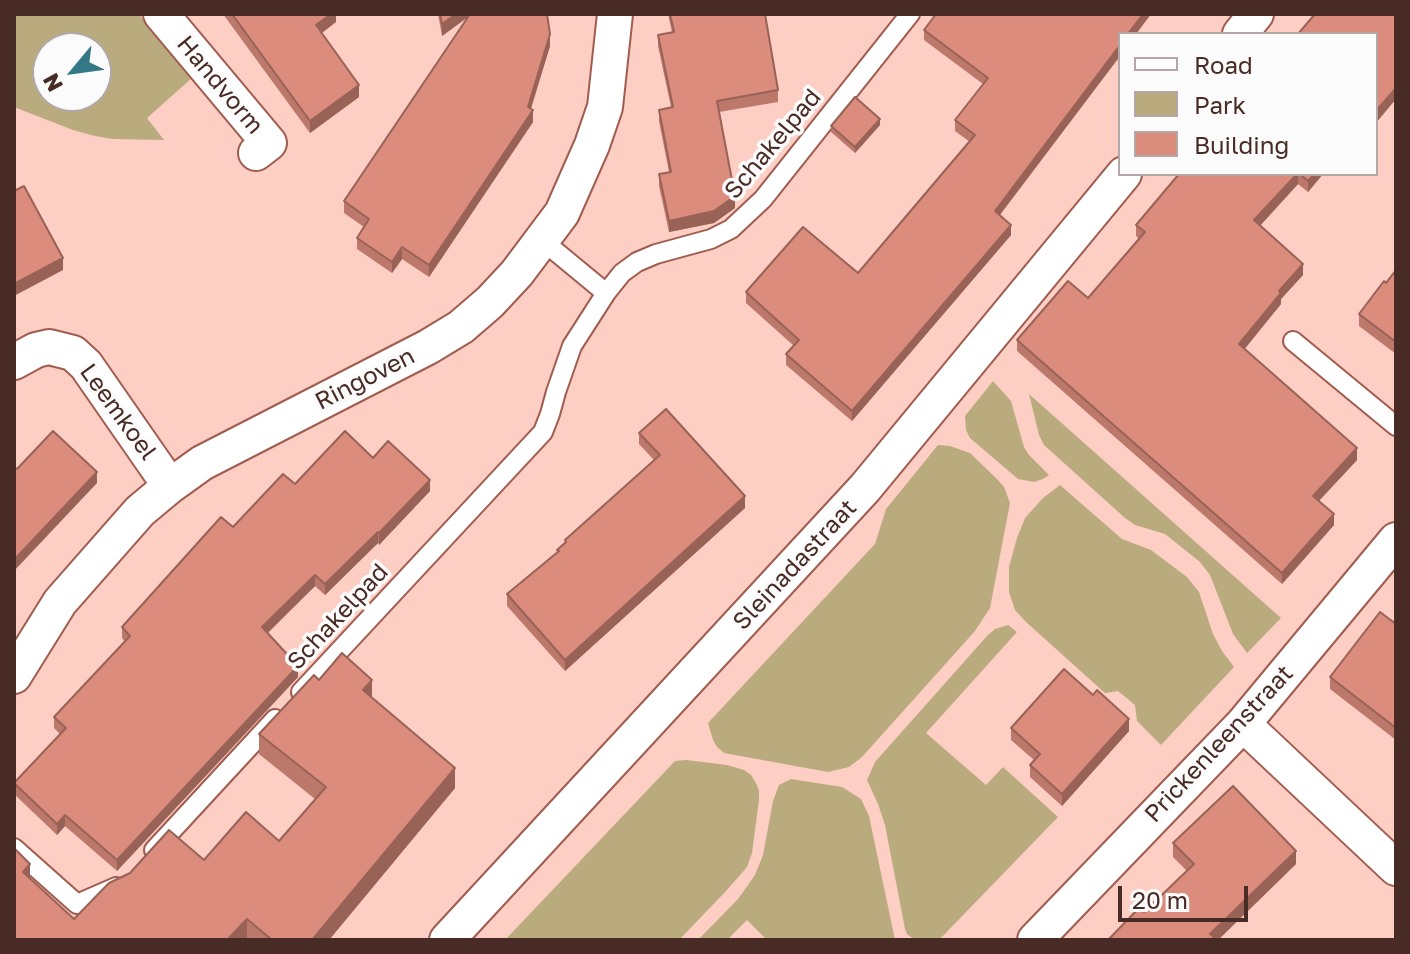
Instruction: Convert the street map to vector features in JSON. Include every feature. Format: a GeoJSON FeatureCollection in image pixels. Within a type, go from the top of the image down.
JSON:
{"type":"FeatureCollection","features":[{"type":"Feature","properties":{"kind":"street","name":"Handvorm"},"geometry":{"type":"LineString","coordinates":[[161,14],[269,143],[256,153]]}},
{"type":"Feature","properties":{"kind":"street","name":"Ringoven"},"geometry":{"type":"LineString","coordinates":[[14,676],[60,602],[140,511],[170,486],[202,463],[461,327],[517,273],[562,213],[581,174],[605,107],[615,14]]}},
{"type":"Feature","properties":{"kind":"street"},"geometry":{"type":"LineString","coordinates":[[1242,32],[1256,14]]}},
{"type":"Feature","properties":{"kind":"street","name":"Sleinadastraat"},"geometry":{"type":"LineString","coordinates":[[447,940],[865,488],[1122,176]]}},
{"type":"Feature","properties":{"kind":"street","name":"Leemkoel"},"geometry":{"type":"LineString","coordinates":[[14,362],[49,347],[73,353],[86,365],[170,486]]}},
{"type":"Feature","properties":{"kind":"street","name":"Prickenleenstraat"},"geometry":{"type":"LineString","coordinates":[[1035,940],[1243,724],[1396,540]]}},
{"type":"Feature","properties":{"kind":"street"},"geometry":{"type":"LineString","coordinates":[[1243,724],[1396,868]]}},
{"type":"Feature","properties":{"kind":"lane","name":"Schakelpad"},"geometry":{"type":"LineString","coordinates":[[14,848],[77,904],[121,885],[543,432],[572,346],[622,273],[656,254],[711,239],[731,229],[763,199],[910,14]]}},
{"type":"Feature","properties":{"kind":"lane"},"geometry":{"type":"LineString","coordinates":[[543,241],[606,293]]}},
{"type":"Feature","properties":{"kind":"lane"},"geometry":{"type":"LineString","coordinates":[[1293,341],[1396,426]]}},
{"type":"Feature","properties":{"kind":"green space"},"geometry":{"type":"Polygon","coordinates":[[[14,14],[139,14],[192,78],[147,118],[164,140],[113,139],[73,130],[14,107],[14,14]]]}},
{"type":"Feature","properties":{"kind":"green space"},"geometry":{"type":"Polygon","coordinates":[[[993,381],[1011,401],[1024,447],[1049,475],[1043,479],[1034,482],[1018,479],[970,438],[965,416],[993,381]]]}},
{"type":"Feature","properties":{"kind":"green space"},"geometry":{"type":"Polygon","coordinates":[[[1029,394],[1281,618],[1247,653],[1233,634],[1210,575],[1200,562],[1165,534],[1135,525],[1125,518],[1044,445],[1029,394]]]}},
{"type":"Feature","properties":{"kind":"green space"},"geometry":{"type":"Polygon","coordinates":[[[938,445],[970,453],[1004,487],[1010,503],[990,608],[975,631],[862,757],[849,767],[828,772],[724,753],[713,740],[708,723],[875,544],[886,509],[938,445]]]}},
{"type":"Feature","properties":{"kind":"green space"},"geometry":{"type":"Polygon","coordinates":[[[1060,485],[1122,539],[1151,550],[1187,577],[1199,592],[1213,634],[1234,667],[1161,745],[1137,721],[1135,705],[1118,691],[1105,693],[1015,610],[1009,592],[1009,567],[1017,538],[1025,518],[1060,485]]]}},
{"type":"Feature","properties":{"kind":"green space"},"geometry":{"type":"Polygon","coordinates":[[[1008,625],[1017,632],[926,733],[986,785],[1003,767],[1058,817],[939,940],[915,940],[905,929],[885,825],[867,780],[875,762],[987,636],[995,629],[1008,625]]]}},
{"type":"Feature","properties":{"kind":"green space"},"geometry":{"type":"Polygon","coordinates":[[[686,760],[744,770],[756,783],[759,800],[752,853],[747,867],[679,940],[505,940],[675,761],[686,760]]]}},
{"type":"Feature","properties":{"kind":"green space"},"geometry":{"type":"Polygon","coordinates":[[[791,779],[842,787],[861,799],[869,816],[895,940],[767,940],[747,920],[727,940],[698,940],[738,899],[755,875],[763,855],[779,785],[791,779]]]}},
{"type":"Feature","properties":{"kind":"building"},"geometry":{"type":"Polygon","coordinates":[[[232,14],[331,14],[316,25],[359,85],[310,121],[232,14]]]}},
{"type":"Feature","properties":{"kind":"building"},"geometry":{"type":"Polygon","coordinates":[[[440,14],[456,14],[442,24],[440,14]]]}},
{"type":"Feature","properties":{"kind":"building"},"geometry":{"type":"Polygon","coordinates":[[[470,14],[547,14],[550,34],[528,107],[533,110],[429,265],[402,247],[392,262],[357,238],[369,219],[344,201],[470,14]]]}},
{"type":"Feature","properties":{"kind":"building"},"geometry":{"type":"Polygon","coordinates":[[[670,14],[765,14],[778,90],[717,101],[735,196],[714,211],[669,221],[659,174],[671,172],[659,110],[673,107],[658,35],[674,32],[670,14]]]}},
{"type":"Feature","properties":{"kind":"building"},"geometry":{"type":"Polygon","coordinates":[[[936,14],[1143,14],[1130,32],[1118,32],[1118,48],[995,211],[1011,225],[852,411],[786,354],[799,340],[746,292],[803,227],[858,273],[975,135],[955,120],[988,78],[924,30],[936,14]]]}},
{"type":"Feature","properties":{"kind":"building"},"geometry":{"type":"Polygon","coordinates":[[[1315,14],[1396,14],[1396,88],[1378,109],[1378,32],[1300,32],[1315,14]]]}},
{"type":"Feature","properties":{"kind":"building"},"geometry":{"type":"Polygon","coordinates":[[[855,97],[880,119],[855,147],[831,126],[855,97]]]}},
{"type":"Feature","properties":{"kind":"building"},"geometry":{"type":"Polygon","coordinates":[[[1177,176],[1295,176],[1254,220],[1303,264],[1239,344],[1357,448],[1313,496],[1334,514],[1282,573],[1017,340],[1068,281],[1088,298],[1145,232],[1136,225],[1177,176]]]}},
{"type":"Feature","properties":{"kind":"building"},"geometry":{"type":"Polygon","coordinates":[[[24,186],[63,258],[14,284],[14,191],[24,186]]]}},
{"type":"Feature","properties":{"kind":"building"},"geometry":{"type":"Polygon","coordinates":[[[1396,270],[1396,342],[1359,314],[1396,270]]]}},
{"type":"Feature","properties":{"kind":"building"},"geometry":{"type":"Polygon","coordinates":[[[666,409],[745,496],[565,660],[507,594],[559,551],[565,540],[660,455],[639,433],[666,409]]]}},
{"type":"Feature","properties":{"kind":"building"},"geometry":{"type":"Polygon","coordinates":[[[53,431],[97,472],[14,560],[14,467],[17,469],[53,431]]]}},
{"type":"Feature","properties":{"kind":"building"},"geometry":{"type":"Polygon","coordinates":[[[345,431],[373,458],[388,441],[430,480],[325,584],[315,575],[262,627],[298,666],[117,860],[65,815],[57,824],[14,783],[66,728],[54,717],[130,636],[122,627],[221,517],[233,527],[283,474],[295,484],[345,431]]]}},
{"type":"Feature","properties":{"kind":"building"},"geometry":{"type":"Polygon","coordinates":[[[1380,612],[1396,624],[1396,728],[1330,677],[1380,612]]]}},
{"type":"Feature","properties":{"kind":"building"},"geometry":{"type":"Polygon","coordinates":[[[342,653],[372,680],[363,690],[455,768],[312,940],[272,940],[247,919],[227,940],[14,940],[14,848],[30,864],[23,872],[74,919],[109,883],[130,873],[169,830],[204,860],[246,812],[279,841],[326,787],[259,734],[314,675],[319,680],[342,653]]]}},
{"type":"Feature","properties":{"kind":"building"},"geometry":{"type":"Polygon","coordinates":[[[1064,669],[1093,695],[1097,690],[1129,719],[1062,794],[1030,765],[1040,754],[1011,728],[1064,669]]]}},
{"type":"Feature","properties":{"kind":"building"},"geometry":{"type":"Polygon","coordinates":[[[1233,786],[1296,851],[1210,934],[1214,937],[1211,940],[1108,940],[1139,908],[1144,912],[1194,864],[1173,843],[1233,786]]]}}]}
